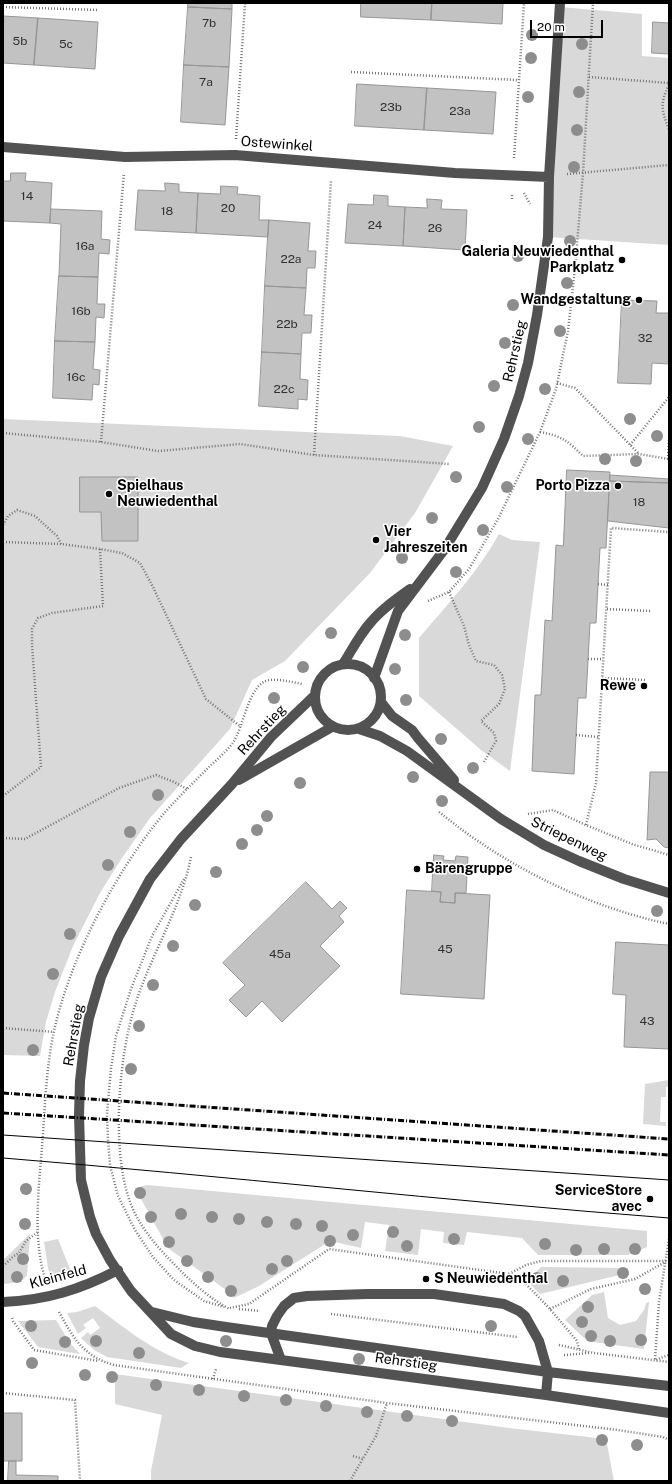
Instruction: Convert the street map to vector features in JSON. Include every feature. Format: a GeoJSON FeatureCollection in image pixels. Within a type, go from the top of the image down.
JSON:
{"type":"FeatureCollection","features":[{"type":"Feature","properties":{"kind":"street","name":"Rehrstieg"},"geometry":{"type":"LineString","coordinates":[[374,678],[398,611],[444,550],[482,488],[504,439],[519,396],[528,363],[537,315],[548,237],[549,177],[560,3]]}},
{"type":"Feature","properties":{"kind":"street","name":"Ostewinkel"},"geometry":{"type":"LineString","coordinates":[[3,147],[125,157],[235,155],[454,173],[549,177]]}},
{"type":"Feature","properties":{"kind":"street","name":"Rehrstieg"},"geometry":{"type":"LineString","coordinates":[[343,664],[364,630],[372,621],[418,583]]}},
{"type":"Feature","properties":{"kind":"street"},"geometry":{"type":"LineString","coordinates":[[343,664],[352,664],[368,671],[374,678],[381,693],[381,702],[374,717],[368,724],[359,729],[350,731],[341,730],[332,727],[318,714],[314,696],[320,678],[326,672],[343,664]]}},
{"type":"Feature","properties":{"kind":"street","name":"Rehrstieg"},"geometry":{"type":"LineString","coordinates":[[314,696],[270,737],[232,784],[181,839],[150,879],[119,936],[101,977],[89,1018],[84,1045],[80,1081],[79,1116],[82,1180],[90,1217],[96,1234],[110,1260],[132,1291],[171,1334],[195,1346],[220,1352],[546,1395],[669,1413]]}},
{"type":"Feature","properties":{"kind":"street","name":"Striepenweg"},"geometry":{"type":"LineString","coordinates":[[381,702],[392,716],[412,730],[465,794]]}},
{"type":"Feature","properties":{"kind":"street","name":"Rehrstieg"},"geometry":{"type":"LineString","coordinates":[[232,784],[332,727]]}},
{"type":"Feature","properties":{"kind":"street","name":"Striepenweg"},"geometry":{"type":"LineString","coordinates":[[359,729],[380,736],[407,751],[501,819],[544,845],[624,879],[669,893]]}},
{"type":"Feature","properties":{"kind":"street","name":"Kleinfeld"},"geometry":{"type":"LineString","coordinates":[[6,1302],[52,1296],[76,1290],[118,1270]]}},
{"type":"Feature","properties":{"kind":"street"},"geometry":{"type":"LineString","coordinates":[[281,1360],[271,1333],[274,1322],[284,1306],[289,1301],[299,1296],[434,1294],[504,1304],[515,1308],[525,1316],[539,1341],[544,1356],[548,1372],[546,1395]]}},
{"type":"Feature","properties":{"kind":"street","name":"Rehrstieg"},"geometry":{"type":"LineString","coordinates":[[152,1312],[193,1322],[548,1372],[669,1386]]}},
{"type":"Feature","properties":{"kind":"path"},"geometry":{"type":"LineString","coordinates":[[235,155],[245,3]]}},
{"type":"Feature","properties":{"kind":"path"},"geometry":{"type":"LineString","coordinates":[[512,199],[518,80],[524,3]]}},
{"type":"Feature","properties":{"kind":"path"},"geometry":{"type":"LineString","coordinates":[[3,6],[99,10]]}},
{"type":"Feature","properties":{"kind":"path"},"geometry":{"type":"LineString","coordinates":[[351,72],[518,80]]}},
{"type":"Feature","properties":{"kind":"path"},"geometry":{"type":"LineString","coordinates":[[588,77],[669,84],[664,96],[663,114],[669,128]]}},
{"type":"Feature","properties":{"kind":"path"},"geometry":{"type":"LineString","coordinates":[[101,442],[125,157]]}},
{"type":"Feature","properties":{"kind":"path"},"geometry":{"type":"LineString","coordinates":[[549,177],[668,165],[669,161]]}},
{"type":"Feature","properties":{"kind":"path"},"geometry":{"type":"LineString","coordinates":[[314,456],[332,163]]}},
{"type":"Feature","properties":{"kind":"path"},"geometry":{"type":"LineString","coordinates":[[557,383],[575,388],[640,454]]}},
{"type":"Feature","properties":{"kind":"path"},"geometry":{"type":"LineString","coordinates":[[630,445],[669,397]]}},
{"type":"Feature","properties":{"kind":"path"},"geometry":{"type":"LineString","coordinates":[[540,432],[551,434],[566,440],[583,456],[640,454],[669,459],[669,439]]}},
{"type":"Feature","properties":{"kind":"path"},"geometry":{"type":"LineString","coordinates":[[3,433],[101,442],[158,451],[240,444],[314,456],[450,464]]}},
{"type":"Feature","properties":{"kind":"path"},"geometry":{"type":"LineString","coordinates":[[3,525],[8,516],[17,510],[35,516],[57,536],[61,544]]}},
{"type":"Feature","properties":{"kind":"path"},"geometry":{"type":"LineString","coordinates":[[586,825],[596,783],[611,528],[669,532]]}},
{"type":"Feature","properties":{"kind":"path"},"geometry":{"type":"LineString","coordinates":[[3,542],[61,544],[100,548],[122,553],[140,563],[153,587],[206,699],[241,727]]}},
{"type":"Feature","properties":{"kind":"path"},"geometry":{"type":"LineString","coordinates":[[3,796],[41,767],[32,629],[38,618],[52,613],[104,606],[100,548]]}},
{"type":"Feature","properties":{"kind":"path"},"geometry":{"type":"LineString","coordinates":[[598,584],[608,585]]}},
{"type":"Feature","properties":{"kind":"path"},"geometry":{"type":"LineString","coordinates":[[449,592],[464,626],[468,645],[476,661],[494,665],[502,675],[505,689],[499,704],[481,721],[494,733],[496,741],[484,762]]}},
{"type":"Feature","properties":{"kind":"path"},"geometry":{"type":"LineString","coordinates":[[607,609],[650,611]]}},
{"type":"Feature","properties":{"kind":"path"},"geometry":{"type":"LineString","coordinates":[[588,659],[604,659]]}},
{"type":"Feature","properties":{"kind":"path"},"geometry":{"type":"LineString","coordinates":[[602,678],[646,680]]}},
{"type":"Feature","properties":{"kind":"path"},"geometry":{"type":"LineString","coordinates":[[576,736],[598,737]]}},
{"type":"Feature","properties":{"kind":"path"},"geometry":{"type":"LineString","coordinates":[[3,838],[25,839],[119,788],[156,775],[187,788]]}},
{"type":"Feature","properties":{"kind":"path"},"geometry":{"type":"LineString","coordinates":[[553,810],[632,844],[669,855]]}},
{"type":"Feature","properties":{"kind":"path"},"geometry":{"type":"LineString","coordinates":[[439,812],[477,841],[528,871],[574,893],[610,907],[656,922],[669,924]]}},
{"type":"Feature","properties":{"kind":"path"},"geometry":{"type":"LineString","coordinates":[[244,1313],[204,1301],[174,1280],[153,1257],[135,1230],[118,1196],[110,1165],[108,1107],[111,1068],[116,1036],[130,989],[152,936],[188,874],[176,907],[136,1002],[124,1049],[119,1118],[121,1154],[125,1182],[129,1200],[142,1225],[161,1251],[190,1282],[229,1308],[256,1311]]}},
{"type":"Feature","properties":{"kind":"path"},"geometry":{"type":"LineString","coordinates":[[3,1028],[54,1032],[46,1083],[39,1186],[38,1232],[42,1270],[48,1285]]}},
{"type":"Feature","properties":{"kind":"path"},"geometry":{"type":"LineString","coordinates":[[3,1266],[19,1253],[26,1241],[38,1232]]}},
{"type":"Feature","properties":{"kind":"path"},"geometry":{"type":"LineString","coordinates":[[655,1360],[659,1302],[667,1262],[669,1239]]}},
{"type":"Feature","properties":{"kind":"path"},"geometry":{"type":"LineString","coordinates":[[509,1274],[526,1265],[541,1261],[667,1262]]}},
{"type":"Feature","properties":{"kind":"path"},"geometry":{"type":"LineString","coordinates":[[550,1309],[591,1289],[635,1279],[667,1262]]}},
{"type":"Feature","properties":{"kind":"path"},"geometry":{"type":"LineString","coordinates":[[6,1302],[13,1322],[34,1350],[114,1365],[387,1403],[618,1430],[663,1437],[669,1440]]}},
{"type":"Feature","properties":{"kind":"path"},"geometry":{"type":"LineString","coordinates":[[59,1313],[72,1334],[87,1352],[103,1362]]}},
{"type":"Feature","properties":{"kind":"path"},"geometry":{"type":"LineString","coordinates":[[329,1314],[511,1336]]}},
{"type":"Feature","properties":{"kind":"path"},"geometry":{"type":"LineString","coordinates":[[572,1348],[594,1353],[669,1362]]}},
{"type":"Feature","properties":{"kind":"path"},"geometry":{"type":"LineString","coordinates":[[544,1356],[594,1353]]}},
{"type":"Feature","properties":{"kind":"path"},"geometry":{"type":"LineString","coordinates":[[655,1360],[669,1354]]}},
{"type":"Feature","properties":{"kind":"path"},"geometry":{"type":"LineString","coordinates":[[3,1393],[75,1400],[80,1481]]}},
{"type":"Feature","properties":{"kind":"path"},"geometry":{"type":"LineString","coordinates":[[350,1481],[376,1436],[387,1403]]}},
{"type":"Feature","properties":{"kind":"path"},"geometry":{"type":"LineString","coordinates":[[353,1456],[362,1460]]}},
{"type":"Feature","properties":{"kind":"shaded area"},"geometry":{"type":"Polygon","coordinates":[[[560,7],[642,14],[642,56],[669,58],[669,245],[548,237],[560,7]]]}},
{"type":"Feature","properties":{"kind":"shaded area"},"geometry":{"type":"Polygon","coordinates":[[[3,419],[400,436],[453,446],[415,513],[370,573],[285,661],[252,680],[230,729],[150,818],[122,858],[100,893],[73,946],[55,992],[46,1022],[40,1056],[3,1055],[3,419]]]}},
{"type":"Feature","properties":{"kind":"shaded area"},"geometry":{"type":"Polygon","coordinates":[[[499,534],[512,540],[540,542],[510,771],[481,750],[419,696],[419,638],[482,562],[499,534]]]}},
{"type":"Feature","properties":{"kind":"shaded area"},"geometry":{"type":"Polygon","coordinates":[[[669,1080],[669,1086],[666,1087],[666,1097],[661,1097],[660,1122],[666,1122],[666,1126],[643,1124],[645,1084],[669,1080]]]}},
{"type":"Feature","properties":{"kind":"shaded area"},"geometry":{"type":"Polygon","coordinates":[[[147,1185],[647,1231],[647,1247],[628,1255],[538,1255],[522,1238],[467,1232],[464,1245],[443,1243],[444,1232],[421,1229],[418,1255],[385,1251],[389,1225],[365,1222],[361,1248],[330,1241],[259,1286],[234,1298],[226,1290],[168,1248],[135,1188],[147,1185]]]}},
{"type":"Feature","properties":{"kind":"shaded area"},"geometry":{"type":"Polygon","coordinates":[[[30,1234],[27,1275],[20,1281],[3,1284],[3,1260],[30,1234]]]}},
{"type":"Feature","properties":{"kind":"shaded area"},"geometry":{"type":"Polygon","coordinates":[[[58,1239],[72,1274],[52,1282],[44,1242],[58,1239]]]}},
{"type":"Feature","properties":{"kind":"shaded area"},"geometry":{"type":"Polygon","coordinates":[[[541,1267],[628,1268],[628,1273],[540,1294],[527,1281],[541,1267]]]}},
{"type":"Feature","properties":{"kind":"shaded area"},"geometry":{"type":"Polygon","coordinates":[[[604,1292],[608,1318],[620,1325],[636,1321],[644,1310],[646,1303],[649,1302],[644,1349],[593,1342],[584,1338],[565,1320],[592,1295],[604,1292]]]}},
{"type":"Feature","properties":{"kind":"shaded area"},"geometry":{"type":"Polygon","coordinates":[[[95,1306],[151,1346],[163,1353],[189,1363],[181,1368],[107,1357],[94,1350],[81,1338],[88,1332],[90,1335],[100,1328],[93,1318],[83,1325],[86,1328],[78,1334],[67,1313],[77,1312],[95,1306]]]}},
{"type":"Feature","properties":{"kind":"shaded area"},"geometry":{"type":"Polygon","coordinates":[[[56,1320],[70,1343],[80,1354],[38,1347],[18,1321],[56,1320]]]}},
{"type":"Feature","properties":{"kind":"shaded area"},"geometry":{"type":"Polygon","coordinates":[[[115,1374],[509,1428],[606,1439],[614,1481],[151,1481],[151,1471],[162,1415],[115,1404],[115,1374]]]}},
{"type":"Feature","properties":{"kind":"building"},"geometry":{"type":"Polygon","coordinates":[[[188,3],[232,3],[232,9],[188,7],[188,3]]]}},
{"type":"Feature","properties":{"kind":"building"},"geometry":{"type":"Polygon","coordinates":[[[361,3],[432,3],[431,20],[361,17],[361,3]]]}},
{"type":"Feature","properties":{"kind":"building"},"geometry":{"type":"Polygon","coordinates":[[[432,3],[503,3],[502,24],[431,20],[432,3]]]}},
{"type":"Feature","properties":{"kind":"building"},"geometry":{"type":"Polygon","coordinates":[[[188,7],[232,9],[229,67],[184,65],[188,7]]]}},
{"type":"Feature","properties":{"kind":"building"},"geometry":{"type":"Polygon","coordinates":[[[3,16],[38,18],[34,65],[3,63],[3,16]]]}},
{"type":"Feature","properties":{"kind":"building"},"geometry":{"type":"Polygon","coordinates":[[[38,18],[98,22],[95,69],[34,65],[38,18]]]}},
{"type":"Feature","properties":{"kind":"building"},"geometry":{"type":"Polygon","coordinates":[[[653,22],[669,23],[669,54],[652,53],[653,22]]]}},
{"type":"Feature","properties":{"kind":"building"},"geometry":{"type":"Polygon","coordinates":[[[184,65],[229,67],[225,125],[181,122],[184,65]]]}},
{"type":"Feature","properties":{"kind":"building"},"geometry":{"type":"Polygon","coordinates":[[[357,84],[427,88],[424,130],[355,126],[357,84]]]}},
{"type":"Feature","properties":{"kind":"building"},"geometry":{"type":"Polygon","coordinates":[[[427,88],[496,92],[493,134],[424,130],[427,88]]]}},
{"type":"Feature","properties":{"kind":"building"},"geometry":{"type":"Polygon","coordinates":[[[11,173],[26,173],[25,181],[52,183],[50,223],[3,221],[3,181],[10,181],[11,173]]]}},
{"type":"Feature","properties":{"kind":"building"},"geometry":{"type":"Polygon","coordinates":[[[165,183],[179,184],[179,192],[198,193],[196,233],[135,230],[138,190],[165,191],[165,183]]]}},
{"type":"Feature","properties":{"kind":"building"},"geometry":{"type":"Polygon","coordinates":[[[221,186],[238,187],[237,194],[260,196],[259,220],[269,220],[268,237],[196,233],[198,193],[220,194],[221,186]]]}},
{"type":"Feature","properties":{"kind":"building"},"geometry":{"type":"Polygon","coordinates":[[[374,195],[388,196],[388,206],[405,207],[403,246],[345,243],[348,204],[373,205],[374,195]]]}},
{"type":"Feature","properties":{"kind":"building"},"geometry":{"type":"Polygon","coordinates":[[[427,199],[442,200],[441,209],[467,210],[465,250],[403,246],[405,207],[427,208],[427,199]]]}},
{"type":"Feature","properties":{"kind":"building"},"geometry":{"type":"Polygon","coordinates":[[[51,209],[102,211],[101,239],[110,240],[109,254],[99,253],[98,277],[59,276],[61,224],[50,223],[51,209]]]}},
{"type":"Feature","properties":{"kind":"building"},"geometry":{"type":"Polygon","coordinates":[[[269,220],[310,223],[308,251],[316,251],[315,268],[307,268],[306,288],[265,286],[269,220]]]}},
{"type":"Feature","properties":{"kind":"building"},"geometry":{"type":"Polygon","coordinates":[[[59,276],[98,277],[97,304],[105,304],[104,318],[96,317],[95,342],[55,341],[59,276]]]}},
{"type":"Feature","properties":{"kind":"building"},"geometry":{"type":"Polygon","coordinates":[[[265,286],[306,288],[304,315],[312,315],[311,333],[302,333],[301,354],[262,352],[265,286]]]}},
{"type":"Feature","properties":{"kind":"building"},"geometry":{"type":"Polygon","coordinates":[[[622,300],[657,301],[656,313],[669,313],[669,364],[652,363],[651,384],[618,383],[622,300]]]}},
{"type":"Feature","properties":{"kind":"building"},"geometry":{"type":"Polygon","coordinates":[[[55,341],[95,342],[93,369],[100,370],[99,385],[93,384],[92,400],[53,398],[55,341]]]}},
{"type":"Feature","properties":{"kind":"building"},"geometry":{"type":"Polygon","coordinates":[[[262,352],[301,354],[300,379],[308,380],[307,400],[298,399],[298,409],[259,406],[262,352]]]}},
{"type":"Feature","properties":{"kind":"building"},"geometry":{"type":"Polygon","coordinates":[[[567,470],[610,472],[606,548],[600,548],[596,623],[590,623],[586,698],[578,698],[574,774],[532,771],[535,695],[541,695],[545,620],[552,621],[556,545],[563,546],[567,470]]]}},
{"type":"Feature","properties":{"kind":"building"},"geometry":{"type":"Polygon","coordinates":[[[610,475],[669,479],[669,483],[610,481],[610,475]]]}},
{"type":"Feature","properties":{"kind":"building","name":"Spielhaus Neuwiedenthal"},"geometry":{"type":"Polygon","coordinates":[[[80,477],[138,477],[138,541],[102,541],[101,512],[80,512],[80,477]]]}},
{"type":"Feature","properties":{"kind":"building"},"geometry":{"type":"Polygon","coordinates":[[[610,481],[669,483],[669,528],[608,521],[610,481]]]}},
{"type":"Feature","properties":{"kind":"building"},"geometry":{"type":"Polygon","coordinates":[[[650,772],[669,772],[669,848],[664,847],[656,839],[647,840],[650,772]]]}},
{"type":"Feature","properties":{"kind":"building"},"geometry":{"type":"Polygon","coordinates":[[[434,855],[444,856],[443,860],[455,861],[456,856],[468,857],[466,893],[455,893],[455,903],[440,902],[441,892],[432,891],[434,855]]]}},
{"type":"Feature","properties":{"kind":"building"},"geometry":{"type":"Polygon","coordinates":[[[306,882],[332,909],[340,901],[347,908],[339,916],[344,922],[320,946],[340,966],[282,1022],[262,1001],[246,1017],[229,1000],[245,985],[223,963],[306,882]]]}},
{"type":"Feature","properties":{"kind":"building"},"geometry":{"type":"Polygon","coordinates":[[[407,890],[441,892],[440,902],[455,903],[455,893],[490,895],[484,999],[401,994],[407,890]]]}},
{"type":"Feature","properties":{"kind":"building"},"geometry":{"type":"Polygon","coordinates":[[[616,942],[669,945],[669,1049],[624,1047],[626,995],[613,994],[616,942]]]}},
{"type":"Feature","properties":{"kind":"building"},"geometry":{"type":"Polygon","coordinates":[[[3,1413],[22,1413],[22,1461],[3,1461],[3,1413]]]}},
{"type":"Feature","properties":{"kind":"building"},"geometry":{"type":"Polygon","coordinates":[[[9,1461],[16,1461],[16,1475],[58,1476],[58,1481],[8,1481],[9,1461]]]}},
{"type":"Feature","properties":{"kind":"tram line"},"geometry":{"type":"LineString","coordinates":[[3,1135],[669,1180]]}},
{"type":"Feature","properties":{"kind":"tram line"},"geometry":{"type":"LineString","coordinates":[[3,1158],[669,1218]]}},
{"type":"Feature","properties":{"kind":"railway"},"geometry":{"type":"LineString","coordinates":[[3,1093],[669,1139]]}},
{"type":"Feature","properties":{"kind":"railway"},"geometry":{"type":"LineString","coordinates":[[3,1113],[669,1155]]}},
{"type":"Feature","properties":{"kind":"place","name":"Galeria Neuwiedenthal Parkplatz"},"geometry":{"type":"Point","coordinates":[622,260]}},
{"type":"Feature","properties":{"kind":"place","name":"Wandgestaltung"},"geometry":{"type":"Point","coordinates":[639,300]}},
{"type":"Feature","properties":{"kind":"place","name":"Porto Pizza"},"geometry":{"type":"Point","coordinates":[618,486]}},
{"type":"Feature","properties":{"kind":"place","name":"Spielhaus Neuwiedenthal"},"geometry":{"type":"Point","coordinates":[109,494]}},
{"type":"Feature","properties":{"kind":"place","name":"Vier Jahreszeiten"},"geometry":{"type":"Point","coordinates":[376,540]}},
{"type":"Feature","properties":{"kind":"place","name":"Rewe"},"geometry":{"type":"Point","coordinates":[644,686]}},
{"type":"Feature","properties":{"kind":"place","name":"Bärengruppe"},"geometry":{"type":"Point","coordinates":[417,869]}},
{"type":"Feature","properties":{"kind":"place","name":"ServiceStore avec"},"geometry":{"type":"Point","coordinates":[650,1199]}},
{"type":"Feature","properties":{"kind":"place","name":"S Neuwiedenthal"},"geometry":{"type":"Point","coordinates":[426,1279]}}]}
